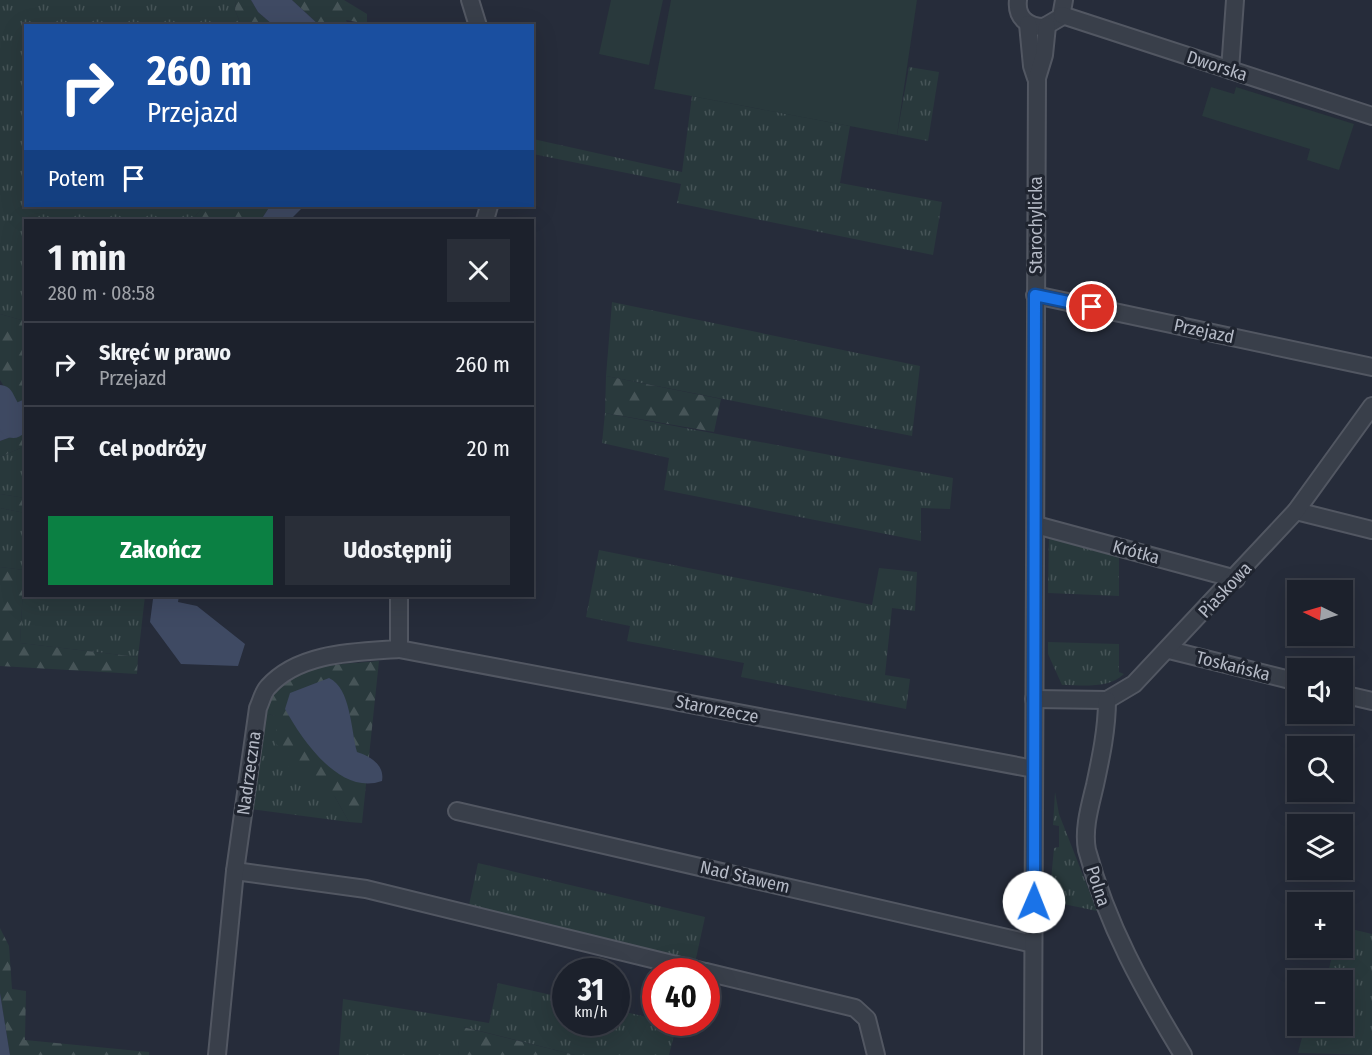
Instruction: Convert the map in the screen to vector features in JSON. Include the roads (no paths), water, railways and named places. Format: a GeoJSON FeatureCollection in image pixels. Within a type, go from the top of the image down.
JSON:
{"type":"FeatureCollection","features":[{"type":"Feature","properties":{"kind":"street"},"geometry":{"type":"LineString","coordinates":[[470,0],[477,24]]}},
{"type":"Feature","properties":{"kind":"street","name":"Starochylicka"},"geometry":{"type":"LineString","coordinates":[[1018,0],[1018,12],[1028,24],[1032,66],[1037,78]]}},
{"type":"Feature","properties":{"kind":"street"},"geometry":{"type":"LineString","coordinates":[[1230,70],[1234,0]]}},
{"type":"Feature","properties":{"kind":"street"},"geometry":{"type":"LineString","coordinates":[[1028,24],[1047,26],[1063,8]]}},
{"type":"Feature","properties":{"kind":"street","name":"Dworska"},"geometry":{"type":"LineString","coordinates":[[1063,8],[1230,70],[1372,116]]}},
{"type":"Feature","properties":{"kind":"street","name":"Starochylicka"},"geometry":{"type":"LineString","coordinates":[[1033,1055],[1037,78],[1044,55],[1047,26]]}},
{"type":"Feature","properties":{"kind":"street","name":"Przejazd"},"geometry":{"type":"LineString","coordinates":[[1035,295],[1372,367]]}},
{"type":"Feature","properties":{"kind":"street","name":"Piaskowa"},"geometry":{"type":"LineString","coordinates":[[1107,700],[1134,684],[1236,579],[1296,511],[1372,406]]}},
{"type":"Feature","properties":{"kind":"street"},"geometry":{"type":"LineString","coordinates":[[1296,511],[1372,530]]}},
{"type":"Feature","properties":{"kind":"street","name":"Krótka"},"geometry":{"type":"LineString","coordinates":[[1036,525],[1236,579]]}},
{"type":"Feature","properties":{"kind":"street"},"geometry":{"type":"LineString","coordinates":[[399,597],[399,649]]}},
{"type":"Feature","properties":{"kind":"street","name":"Starorzecze"},"geometry":{"type":"LineString","coordinates":[[399,649],[1034,769]]}},
{"type":"Feature","properties":{"kind":"street","name":"Nadrzeczna"},"geometry":{"type":"LineString","coordinates":[[217,1055],[235,871],[258,708],[266,689],[292,668],[309,662],[348,652],[399,649]]}},
{"type":"Feature","properties":{"kind":"street","name":"Toskańska"},"geometry":{"type":"LineString","coordinates":[[1169,650],[1287,679]]}},
{"type":"Feature","properties":{"kind":"street"},"geometry":{"type":"LineString","coordinates":[[1353,697],[1372,701]]}},
{"type":"Feature","properties":{"kind":"street"},"geometry":{"type":"LineString","coordinates":[[1034,699],[1107,700]]}},
{"type":"Feature","properties":{"kind":"street","name":"Polna"},"geometry":{"type":"LineString","coordinates":[[1107,700],[1105,732],[1085,840],[1087,850],[1107,913],[1129,963],[1183,1055]]}},
{"type":"Feature","properties":{"kind":"street","name":"Nad Stawem"},"geometry":{"type":"LineString","coordinates":[[457,811],[1034,944]]}},
{"type":"Feature","properties":{"kind":"street"},"geometry":{"type":"LineString","coordinates":[[235,871],[366,889],[649,958]]}},
{"type":"Feature","properties":{"kind":"street"},"geometry":{"type":"LineString","coordinates":[[720,975],[855,1008],[867,1019],[876,1055]]}},
{"type":"Feature","properties":{"kind":"water"},"geometry":{"type":"Polygon","coordinates":[[[251,0],[292,0],[318,24],[272,24],[258,12],[251,0]]]}},
{"type":"Feature","properties":{"kind":"water"},"geometry":{"type":"Polygon","coordinates":[[[269,207],[303,207],[291,219],[262,219],[269,207]]]}},
{"type":"Feature","properties":{"kind":"water"},"geometry":{"type":"Polygon","coordinates":[[[24,399],[24,432],[0,441],[0,410],[24,399]]]}},
{"type":"Feature","properties":{"kind":"water"},"geometry":{"type":"Polygon","coordinates":[[[179,597],[178,602],[197,606],[245,644],[238,666],[181,664],[150,622],[153,599],[179,597]]]}},
{"type":"Feature","properties":{"kind":"water"},"geometry":{"type":"Polygon","coordinates":[[[329,678],[336,683],[346,700],[357,752],[376,762],[381,770],[382,781],[366,783],[337,773],[312,749],[285,709],[290,693],[329,678]]]}},
{"type":"Feature","properties":{"kind":"water"},"geometry":{"type":"Polygon","coordinates":[[[0,993],[10,1055],[0,1055],[0,993]]]}},
{"type":"Feature","properties":{"kind":"waterway"},"geometry":{"type":"LineString","coordinates":[[0,399],[13,424]]}}]}
